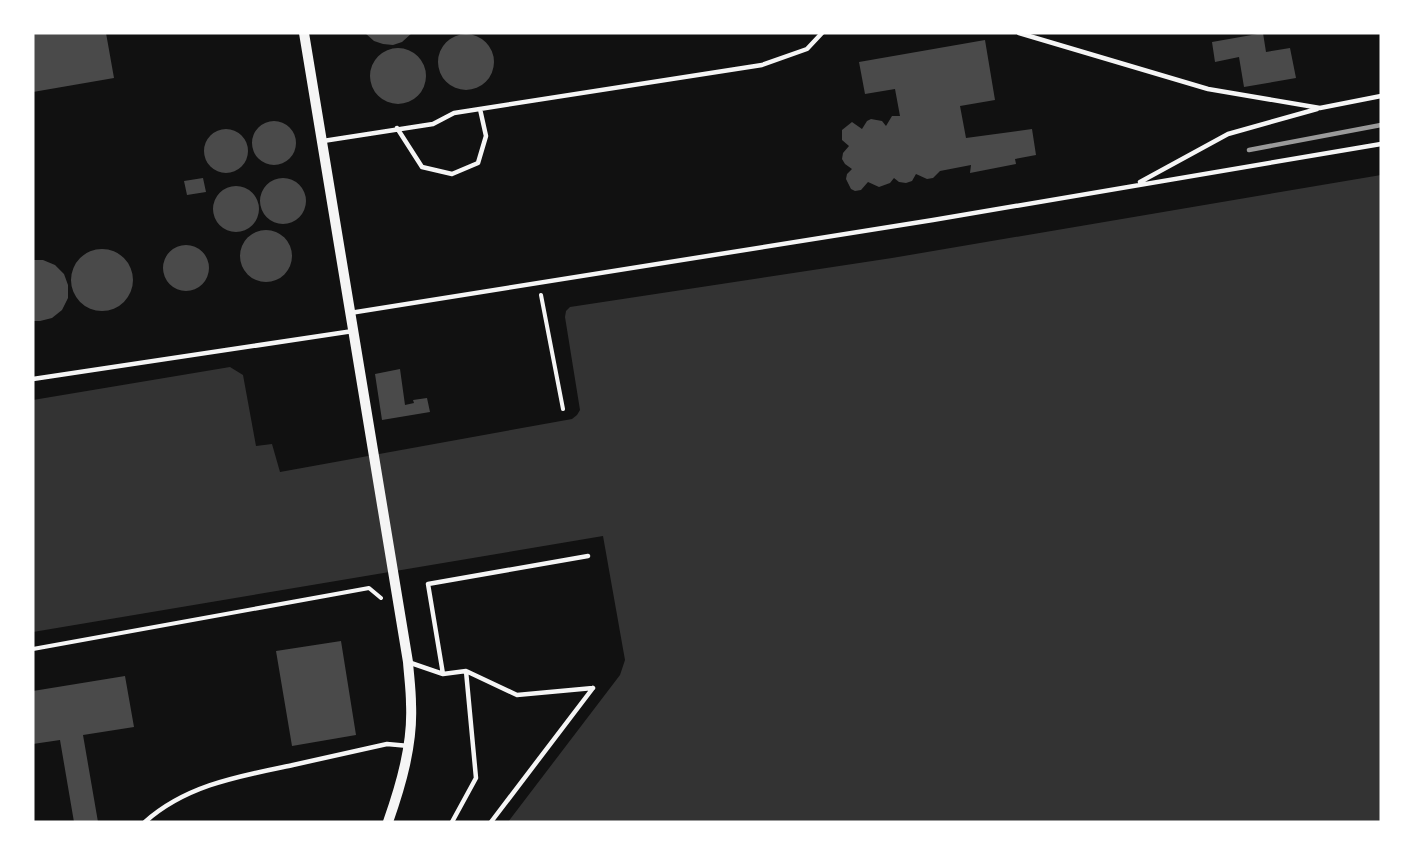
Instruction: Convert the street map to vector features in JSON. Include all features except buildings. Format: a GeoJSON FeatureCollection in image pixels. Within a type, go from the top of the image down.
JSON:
{"type":"FeatureCollection","features":[{"type":"Feature","properties":{"kind":"street"},"geometry":{"type":"LineString","coordinates":[[304,33],[408,662],[412,706],[409,746],[388,822]]}},
{"type":"Feature","properties":{"kind":"lane"},"geometry":{"type":"LineString","coordinates":[[322,141],[433,124],[454,113],[762,65],[807,49],[822,33]]}},
{"type":"Feature","properties":{"kind":"lane"},"geometry":{"type":"LineString","coordinates":[[1019,33],[1208,89],[1320,108]]}},
{"type":"Feature","properties":{"kind":"lane"},"geometry":{"type":"LineString","coordinates":[[1135,185],[1228,134],[1320,108],[1381,96]]}},
{"type":"Feature","properties":{"kind":"lane"},"geometry":{"type":"LineString","coordinates":[[396,128],[422,167],[452,174],[478,163],[486,136],[480,109]]}},
{"type":"Feature","properties":{"kind":"lane"},"geometry":{"type":"LineString","coordinates":[[350,313],[1381,144]]}},
{"type":"Feature","properties":{"kind":"lane"},"geometry":{"type":"LineString","coordinates":[[33,379],[353,331]]}},
{"type":"Feature","properties":{"kind":"lane"},"geometry":{"type":"LineString","coordinates":[[443,674],[428,584],[588,556]]}},
{"type":"Feature","properties":{"kind":"lane"},"geometry":{"type":"LineString","coordinates":[[408,662],[443,674],[466,671],[518,695],[593,688],[491,822]]}},
{"type":"Feature","properties":{"kind":"lane"},"geometry":{"type":"LineString","coordinates":[[452,822],[476,778],[466,671]]}},
{"type":"Feature","properties":{"kind":"lane"},"geometry":{"type":"LineString","coordinates":[[145,822],[174,800],[231,778],[387,744],[409,746]]}},
{"type":"Feature","properties":{"kind":"path"},"geometry":{"type":"LineString","coordinates":[[539,283],[562,409]]}},
{"type":"Feature","properties":{"kind":"path"},"geometry":{"type":"LineString","coordinates":[[33,649],[369,588],[400,614]]}},
{"type":"Feature","properties":{"kind":"shaded area"},"geometry":{"type":"Polygon","coordinates":[[[1381,175],[1381,822],[508,822],[620,675],[625,660],[603,536],[33,632],[33,400],[230,367],[243,375],[256,446],[272,444],[280,472],[572,419],[580,410],[565,317],[570,307],[892,258],[1381,175]]]}},
{"type":"Feature","properties":{"kind":"railway"},"geometry":{"type":"LineString","coordinates":[[1249,150],[1381,125]]}}]}
